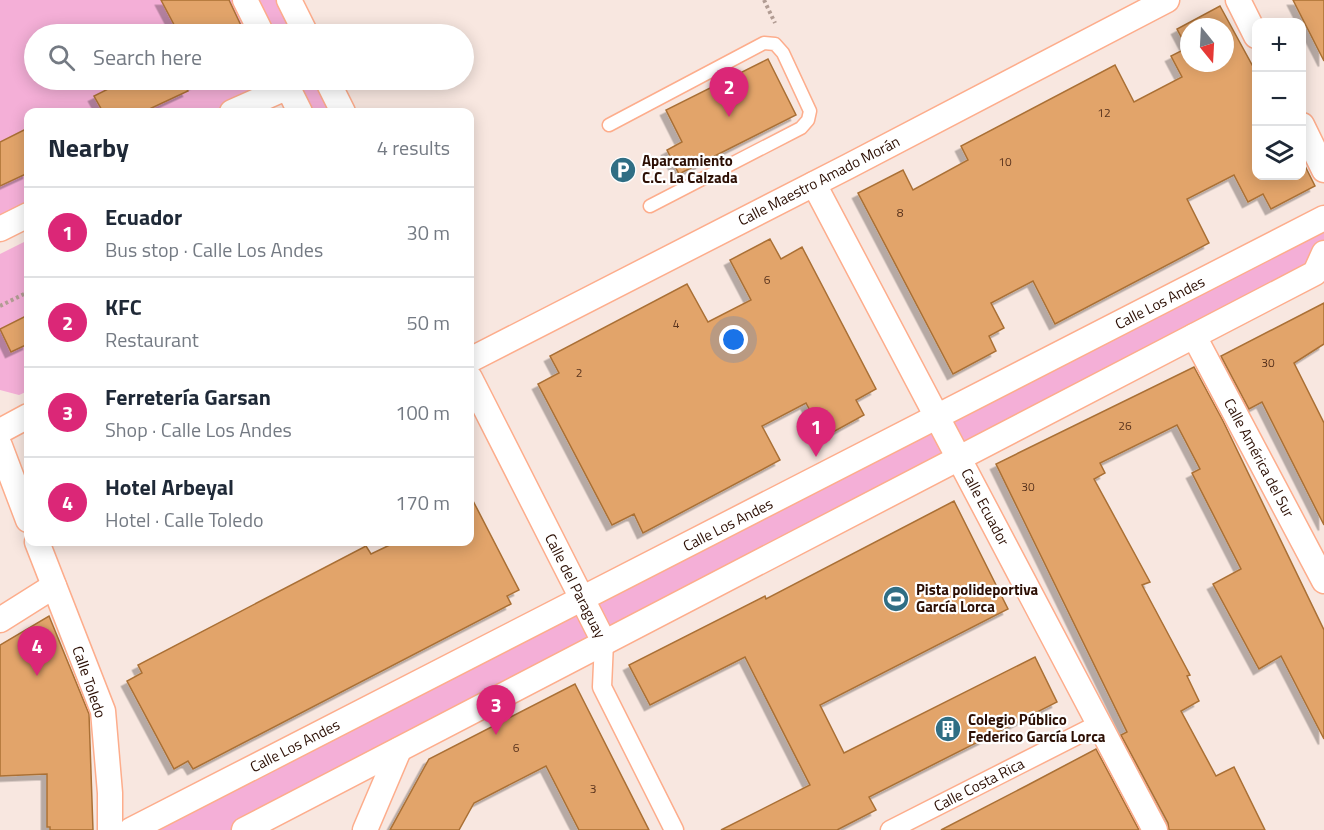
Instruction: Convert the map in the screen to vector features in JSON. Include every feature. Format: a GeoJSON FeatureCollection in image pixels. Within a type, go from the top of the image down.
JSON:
{"type":"FeatureCollection","features":[{"type":"Feature","properties":{"kind":"street"},"geometry":{"type":"LineString","coordinates":[[244,0],[257,24]]}},
{"type":"Feature","properties":{"kind":"street"},"geometry":{"type":"LineString","coordinates":[[289,0],[301,24]]}},
{"type":"Feature","properties":{"kind":"street","name":"Calle Maestro Amado Morán"},"geometry":{"type":"LineString","coordinates":[[474,358],[1167,0]]}},
{"type":"Feature","properties":{"kind":"street"},"geometry":{"type":"LineString","coordinates":[[1238,0],[1252,27]]}},
{"type":"Feature","properties":{"kind":"street"},"geometry":{"type":"LineString","coordinates":[[239,108],[273,90]]}},
{"type":"Feature","properties":{"kind":"street"},"geometry":{"type":"LineString","coordinates":[[289,90],[298,108]]}},
{"type":"Feature","properties":{"kind":"street"},"geometry":{"type":"LineString","coordinates":[[332,90],[341,108]]}},
{"type":"Feature","properties":{"kind":"street"},"geometry":{"type":"LineString","coordinates":[[1302,126],[1324,170]]}},
{"type":"Feature","properties":{"kind":"street","name":"Calle Ecuador"},"geometry":{"type":"LineString","coordinates":[[814,184],[1155,830]]}},
{"type":"Feature","properties":{"kind":"street"},"geometry":{"type":"LineString","coordinates":[[0,229],[24,217]]}},
{"type":"Feature","properties":{"kind":"street","name":"Calle Los Andes"},"geometry":{"type":"LineString","coordinates":[[131,830],[1324,218]]}},
{"type":"Feature","properties":{"kind":"street"},"geometry":{"type":"LineString","coordinates":[[244,830],[1315,273],[1324,253]]}},
{"type":"Feature","properties":{"kind":"street","name":"Calle América del Sur"},"geometry":{"type":"LineString","coordinates":[[1194,336],[1324,581]]}},
{"type":"Feature","properties":{"kind":"street","name":"Calle del Paraguay"},"geometry":{"type":"LineString","coordinates":[[474,386],[604,642],[602,687],[674,830]]}},
{"type":"Feature","properties":{"kind":"street"},"geometry":{"type":"LineString","coordinates":[[0,431],[24,418]]}},
{"type":"Feature","properties":{"kind":"street"},"geometry":{"type":"LineString","coordinates":[[0,446],[24,509]]}},
{"type":"Feature","properties":{"kind":"street","name":"Calle Toledo"},"geometry":{"type":"LineString","coordinates":[[39,546],[103,711],[110,793],[110,830]]}},
{"type":"Feature","properties":{"kind":"street"},"geometry":{"type":"LineString","coordinates":[[0,620],[54,586]]}},
{"type":"Feature","properties":{"kind":"street","name":"Calle Costa Rica"},"geometry":{"type":"LineString","coordinates":[[890,830],[1099,724]]}},
{"type":"Feature","properties":{"kind":"street"},"geometry":{"type":"LineString","coordinates":[[364,830],[399,750]]}},
{"type":"Feature","properties":{"kind":"lane"},"geometry":{"type":"LineString","coordinates":[[609,125],[764,43],[775,44],[783,53],[810,111],[808,120],[801,128],[650,206]]}},
{"type":"Feature","properties":{"kind":"path"},"geometry":{"type":"LineString","coordinates":[[0,306],[24,294]]}},
{"type":"Feature","properties":{"kind":"shaded area"},"geometry":{"type":"Polygon","coordinates":[[[0,0],[289,0],[301,24],[24,24],[24,90],[280,90],[241,108],[24,108],[24,217],[0,229],[0,0]]]}},
{"type":"Feature","properties":{"kind":"shaded area"},"geometry":{"type":"Polygon","coordinates":[[[289,90],[332,90],[341,108],[298,108],[289,90]]]}},
{"type":"Feature","properties":{"kind":"shaded area"},"geometry":{"type":"Polygon","coordinates":[[[1324,218],[1324,253],[1315,273],[244,830],[131,830],[1324,218]]]}},
{"type":"Feature","properties":{"kind":"shaded area"},"geometry":{"type":"Polygon","coordinates":[[[24,242],[24,393],[19,395],[0,390],[0,254],[24,242]]]}},
{"type":"Feature","properties":{"kind":"building"},"geometry":{"type":"Polygon","coordinates":[[[161,0],[229,0],[240,24],[174,24],[161,0]]]}},
{"type":"Feature","properties":{"kind":"building"},"geometry":{"type":"Polygon","coordinates":[[[1293,0],[1324,0],[1324,61],[1306,26],[1306,18],[1302,18],[1293,0]]]}},
{"type":"Feature","properties":{"kind":"building"},"geometry":{"type":"Polygon","coordinates":[[[1220,6],[1227,18],[1198,18],[1220,6]]]}},
{"type":"Feature","properties":{"kind":"building"},"geometry":{"type":"Polygon","coordinates":[[[1234,32],[1252,65],[1252,180],[1306,180],[1306,168],[1315,186],[1271,209],[1263,194],[1248,202],[1234,175],[1187,199],[1209,243],[1055,324],[1033,281],[991,303],[1004,328],[989,336],[996,351],[953,374],[858,193],[903,170],[913,190],[968,160],[961,146],[1115,65],[1134,102],[1182,77],[1171,56],[1180,52],[1180,72],[1234,72],[1234,32]]]}},
{"type":"Feature","properties":{"kind":"building"},"geometry":{"type":"Polygon","coordinates":[[[768,59],[796,115],[679,174],[667,150],[682,142],[666,110],[768,59]]]}},
{"type":"Feature","properties":{"kind":"building"},"geometry":{"type":"Polygon","coordinates":[[[106,90],[188,91],[152,108],[101,108],[94,96],[106,90]]]}},
{"type":"Feature","properties":{"kind":"building"},"geometry":{"type":"Polygon","coordinates":[[[24,130],[24,175],[0,186],[0,142],[24,130]]]}},
{"type":"Feature","properties":{"kind":"building"},"geometry":{"type":"Polygon","coordinates":[[[770,239],[781,259],[802,247],[876,389],[856,400],[864,415],[824,437],[806,403],[762,426],[780,460],[643,533],[634,514],[612,525],[538,384],[559,373],[550,356],[687,284],[708,322],[751,300],[730,260],[770,239]]]}},
{"type":"Feature","properties":{"kind":"building"},"geometry":{"type":"Polygon","coordinates":[[[1324,303],[1324,344],[1294,363],[1324,423],[1324,525],[1262,402],[1249,409],[1221,356],[1324,303]]]}},
{"type":"Feature","properties":{"kind":"building"},"geometry":{"type":"Polygon","coordinates":[[[24,317],[24,346],[11,352],[0,329],[24,317]]]}},
{"type":"Feature","properties":{"kind":"building"},"geometry":{"type":"Polygon","coordinates":[[[1194,367],[1223,421],[1324,630],[1324,739],[1281,656],[1259,669],[1213,584],[1241,569],[1192,473],[1200,469],[1177,425],[1100,463],[1105,473],[1094,479],[1150,582],[1142,585],[1190,675],[1187,676],[1199,701],[1181,711],[1216,776],[1234,767],[1265,830],[1169,830],[1168,823],[1121,735],[1127,732],[996,464],[1194,367]]]}},
{"type":"Feature","properties":{"kind":"building"},"geometry":{"type":"Polygon","coordinates":[[[954,501],[1008,609],[820,705],[844,753],[1035,657],[1057,702],[869,797],[876,810],[837,830],[721,830],[810,785],[745,657],[650,705],[629,665],[765,596],[766,599],[954,501]]]}},
{"type":"Feature","properties":{"kind":"building"},"geometry":{"type":"Polygon","coordinates":[[[474,503],[519,590],[507,596],[511,604],[193,769],[188,761],[174,769],[127,681],[142,673],[138,665],[366,546],[371,554],[388,546],[474,546],[474,503]]]}},
{"type":"Feature","properties":{"kind":"building"},"geometry":{"type":"Polygon","coordinates":[[[49,616],[89,714],[93,830],[50,830],[50,827],[47,827],[47,774],[0,776],[0,645],[49,616]]]}},
{"type":"Feature","properties":{"kind":"building"},"geometry":{"type":"Polygon","coordinates":[[[575,684],[649,830],[579,830],[546,766],[474,803],[459,830],[390,830],[429,759],[575,684]]]}},
{"type":"Feature","properties":{"kind":"building"},"geometry":{"type":"Polygon","coordinates":[[[1096,749],[1139,830],[941,830],[1026,786],[1096,749]]]}},
{"type":"Feature","properties":{"kind":"place","name":"KFC"},"geometry":{"type":"Point","coordinates":[729,117]}},
{"type":"Feature","properties":{"kind":"place","name":"Aparcamiento C.C. La Calzada"},"geometry":{"type":"Point","coordinates":[623,170]}},
{"type":"Feature","properties":{"kind":"place","name":"Ecuador"},"geometry":{"type":"Point","coordinates":[816,457]}},
{"type":"Feature","properties":{"kind":"place","name":"Pista polideportiva García Lorca"},"geometry":{"type":"Point","coordinates":[896,599]}},
{"type":"Feature","properties":{"kind":"place","name":"Hotel Arbeyal"},"geometry":{"type":"Point","coordinates":[37,676]}},
{"type":"Feature","properties":{"kind":"place","name":"Colegio Público Federico García Lorca"},"geometry":{"type":"Point","coordinates":[948,729]}},
{"type":"Feature","properties":{"kind":"place","name":"Ferretería Garsan"},"geometry":{"type":"Point","coordinates":[496,735]}}]}
